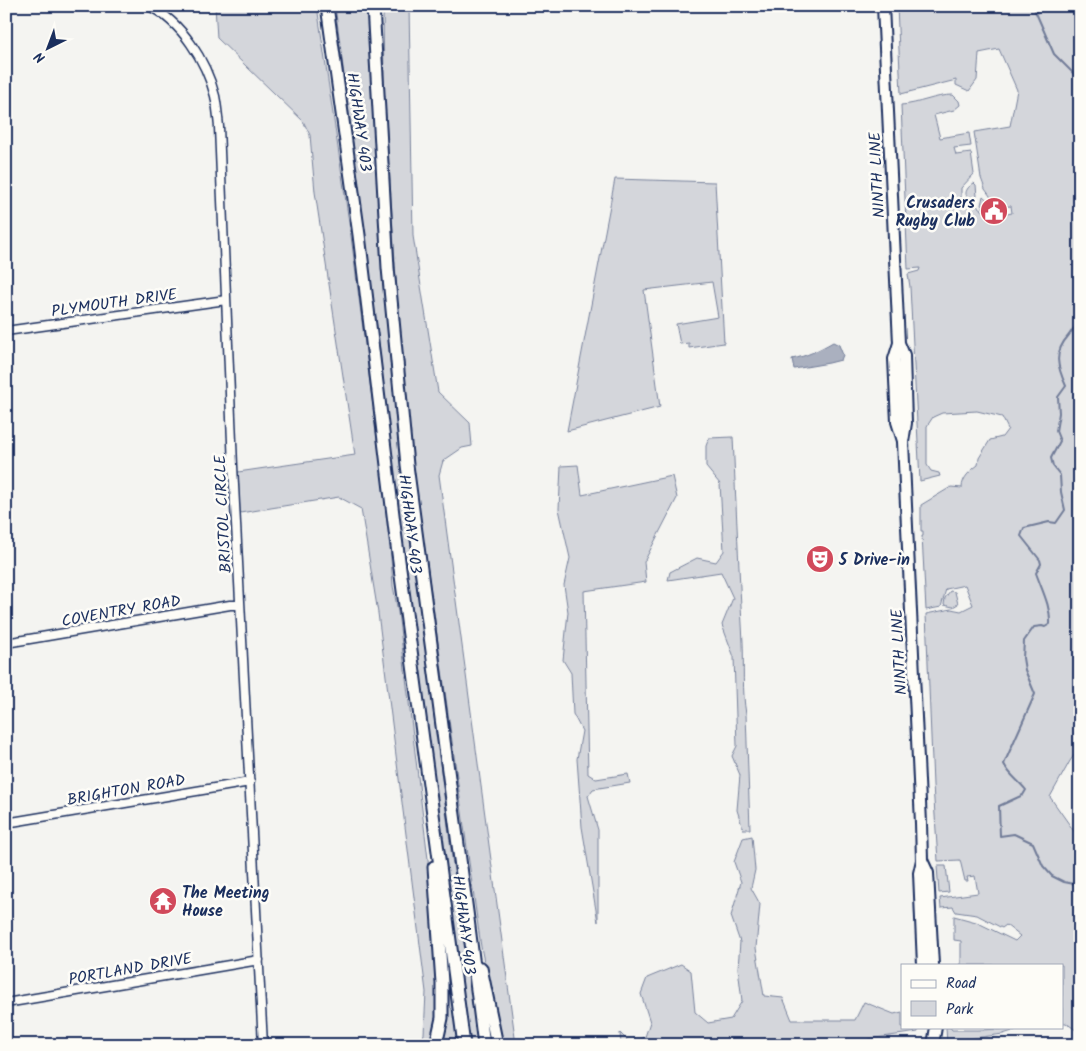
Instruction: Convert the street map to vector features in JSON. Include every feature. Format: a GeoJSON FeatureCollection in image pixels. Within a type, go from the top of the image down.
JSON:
{"type":"FeatureCollection","features":[{"type":"Feature","properties":{"kind":"highway","name":"HIGHWAY 403"},"geometry":{"type":"LineString","coordinates":[[328,6],[396,540],[464,1045]]}},
{"type":"Feature","properties":{"kind":"highway","name":"HIGHWAY 403"},"geometry":{"type":"LineString","coordinates":[[373,6],[388,268],[407,466],[484,1045]]}},
{"type":"Feature","properties":{"kind":"highway"},"geometry":{"type":"LineString","coordinates":[[435,826],[432,846],[442,982],[442,1018],[436,1045]]}},
{"type":"Feature","properties":{"kind":"highway"},"geometry":{"type":"LineString","coordinates":[[468,919],[497,1045]]}},
{"type":"Feature","properties":{"kind":"main road","name":"NINTH LINE"},"geometry":{"type":"LineString","coordinates":[[883,6],[898,343],[904,355],[906,423],[903,442],[922,860],[919,873],[923,964]]}},
{"type":"Feature","properties":{"kind":"main road","name":"NINTH LINE"},"geometry":{"type":"LineString","coordinates":[[922,860],[928,873],[933,964]]}},
{"type":"Feature","properties":{"kind":"main road"},"geometry":{"type":"LineString","coordinates":[[926,1028],[932,1044]]}},
{"type":"Feature","properties":{"kind":"main road"},"geometry":{"type":"LineString","coordinates":[[932,1044],[936,1028]]}},
{"type":"Feature","properties":{"kind":"street","name":"BRISTOL CIRCLE"},"geometry":{"type":"LineString","coordinates":[[149,6],[168,19],[181,32],[200,58],[210,80],[215,98],[220,138],[240,605],[263,1045]]}},
{"type":"Feature","properties":{"kind":"street","name":"PLYMOUTH DRIVE"},"geometry":{"type":"LineString","coordinates":[[6,331],[226,300]]}},
{"type":"Feature","properties":{"kind":"street","name":"COVENTRY ROAD"},"geometry":{"type":"LineString","coordinates":[[6,643],[230,605],[240,605]]}},
{"type":"Feature","properties":{"kind":"street","name":"BRIGHTON ROAD"},"geometry":{"type":"LineString","coordinates":[[6,824],[250,782]]}},
{"type":"Feature","properties":{"kind":"street","name":"PORTLAND DRIVE"},"geometry":{"type":"LineString","coordinates":[[6,1003],[259,960]]}},
{"type":"Feature","properties":{"kind":"green space"},"geometry":{"type":"Polygon","coordinates":[[[215,6],[317,6],[351,236],[389,530],[393,586],[398,612],[428,859],[436,967],[436,1020],[431,1045],[420,1045],[424,1034],[426,992],[378,613],[361,509],[339,497],[240,513],[238,472],[355,455],[315,192],[310,135],[303,121],[217,38],[215,6]]]}},
{"type":"Feature","properties":{"kind":"green space"},"geometry":{"type":"Polygon","coordinates":[[[335,6],[368,6],[396,414],[452,858],[479,1045],[470,1045],[386,416],[380,350],[335,6]]]}},
{"type":"Feature","properties":{"kind":"green space"},"geometry":{"type":"Polygon","coordinates":[[[383,6],[409,6],[413,236],[438,392],[470,423],[472,446],[462,448],[443,461],[439,475],[516,1045],[501,1045],[481,947],[415,479],[401,359],[384,85],[383,6]]]}},
{"type":"Feature","properties":{"kind":"green space"},"geometry":{"type":"Polygon","coordinates":[[[897,6],[1080,6],[1080,747],[1050,797],[1076,834],[1080,835],[1080,1033],[1064,1023],[1064,964],[961,964],[961,941],[954,940],[954,916],[976,922],[1015,941],[1020,936],[1006,925],[1002,928],[977,915],[956,912],[953,907],[941,908],[940,898],[978,893],[975,876],[967,877],[968,881],[965,881],[960,860],[938,861],[926,614],[951,609],[961,611],[973,605],[965,585],[946,589],[941,607],[926,610],[921,505],[951,487],[962,488],[965,478],[978,465],[979,458],[990,440],[1002,437],[1008,429],[1002,417],[977,411],[942,413],[933,417],[927,426],[927,465],[931,471],[939,473],[940,476],[920,481],[908,274],[919,271],[920,268],[908,269],[901,105],[946,95],[953,95],[959,101],[960,105],[954,110],[934,115],[940,138],[969,133],[971,146],[954,148],[956,155],[971,153],[974,174],[961,188],[961,197],[967,204],[977,206],[987,214],[988,218],[1012,213],[1011,206],[1000,207],[985,189],[981,178],[974,132],[1010,126],[1017,90],[999,49],[979,53],[977,80],[969,91],[956,85],[956,80],[901,94],[897,6]]]}},
{"type":"Feature","properties":{"kind":"green space"},"geometry":{"type":"Polygon","coordinates":[[[615,179],[715,182],[724,343],[689,348],[689,343],[680,344],[676,324],[718,317],[712,282],[644,290],[660,407],[567,431],[615,179]]]}},
{"type":"Feature","properties":{"kind":"green space"},"geometry":{"type":"Polygon","coordinates":[[[974,183],[977,196],[972,199],[967,196],[966,191],[974,183]]]}},
{"type":"Feature","properties":{"kind":"green space"},"geometry":{"type":"Polygon","coordinates":[[[983,196],[994,208],[984,209],[981,205],[983,196]]]}},
{"type":"Feature","properties":{"kind":"green space"},"geometry":{"type":"Polygon","coordinates":[[[733,437],[750,829],[743,829],[737,810],[740,775],[732,756],[737,746],[734,657],[722,625],[733,598],[721,572],[668,580],[670,572],[697,558],[716,562],[724,551],[720,484],[706,467],[706,446],[709,438],[733,437]]]}},
{"type":"Feature","properties":{"kind":"green space"},"geometry":{"type":"Polygon","coordinates":[[[578,465],[582,495],[672,476],[677,498],[644,562],[646,582],[584,591],[588,774],[596,779],[628,774],[630,783],[593,789],[588,796],[598,830],[598,922],[582,827],[577,759],[582,731],[573,714],[571,673],[563,660],[568,612],[564,585],[570,558],[559,509],[561,466],[578,465]]]}},
{"type":"Feature","properties":{"kind":"green space"},"geometry":{"type":"Polygon","coordinates":[[[950,591],[955,592],[958,604],[953,607],[944,605],[945,598],[950,591]]]}},
{"type":"Feature","properties":{"kind":"green space"},"geometry":{"type":"Polygon","coordinates":[[[752,836],[755,870],[751,888],[760,904],[756,948],[764,996],[783,998],[792,1020],[855,1020],[864,1002],[894,1014],[901,1012],[901,1028],[918,1028],[918,1032],[868,1039],[867,1045],[859,1045],[854,1041],[792,1043],[791,1045],[621,1045],[620,1033],[631,1044],[645,1037],[650,1022],[641,994],[647,978],[681,964],[691,971],[695,1012],[708,1023],[731,1019],[742,1001],[738,968],[740,942],[731,916],[741,882],[734,862],[743,838],[752,836]]]}},
{"type":"Feature","properties":{"kind":"green space"},"geometry":{"type":"Polygon","coordinates":[[[937,866],[946,866],[949,892],[939,893],[937,866]]]}},
{"type":"Feature","properties":{"kind":"green space"},"geometry":{"type":"Polygon","coordinates":[[[446,960],[458,1045],[441,1045],[446,960]]]}},
{"type":"Feature","properties":{"kind":"green space"},"geometry":{"type":"Polygon","coordinates":[[[946,1028],[952,1030],[978,1030],[1022,1028],[1003,1034],[954,1041],[952,1045],[947,1045],[946,1028]]]}},
{"type":"Feature","properties":{"kind":"water"},"geometry":{"type":"Polygon","coordinates":[[[833,342],[839,345],[843,355],[841,360],[794,369],[792,359],[813,352],[833,342]]]}},
{"type":"Feature","properties":{"kind":"waterway"},"geometry":{"type":"LineString","coordinates":[[1033,6],[1054,54],[1080,80]]}},
{"type":"Feature","properties":{"kind":"waterway"},"geometry":{"type":"LineString","coordinates":[[1080,324],[1074,328],[1064,342],[1058,360],[1060,372],[1066,386],[1058,397],[1059,413],[1056,431],[1060,441],[1051,458],[1053,466],[1060,475],[1065,510],[1056,523],[1049,522],[1024,528],[1021,536],[1040,560],[1041,564],[1036,573],[1046,598],[1050,618],[1050,624],[1045,627],[1034,627],[1024,641],[1023,658],[1025,670],[1035,694],[1004,764],[1026,790],[1023,795],[999,806],[1000,836],[1014,834],[1033,843],[1043,866],[1052,876],[1064,882],[1074,884],[1080,894]]}},
{"type":"Feature","properties":{"kind":"place","name":"Crusaders Rugby Club"},"geometry":{"type":"Point","coordinates":[994,211]}},
{"type":"Feature","properties":{"kind":"place","name":"5 Drive-in"},"geometry":{"type":"Point","coordinates":[820,559]}},
{"type":"Feature","properties":{"kind":"place","name":"The Meeting House"},"geometry":{"type":"Point","coordinates":[163,901]}}]}
